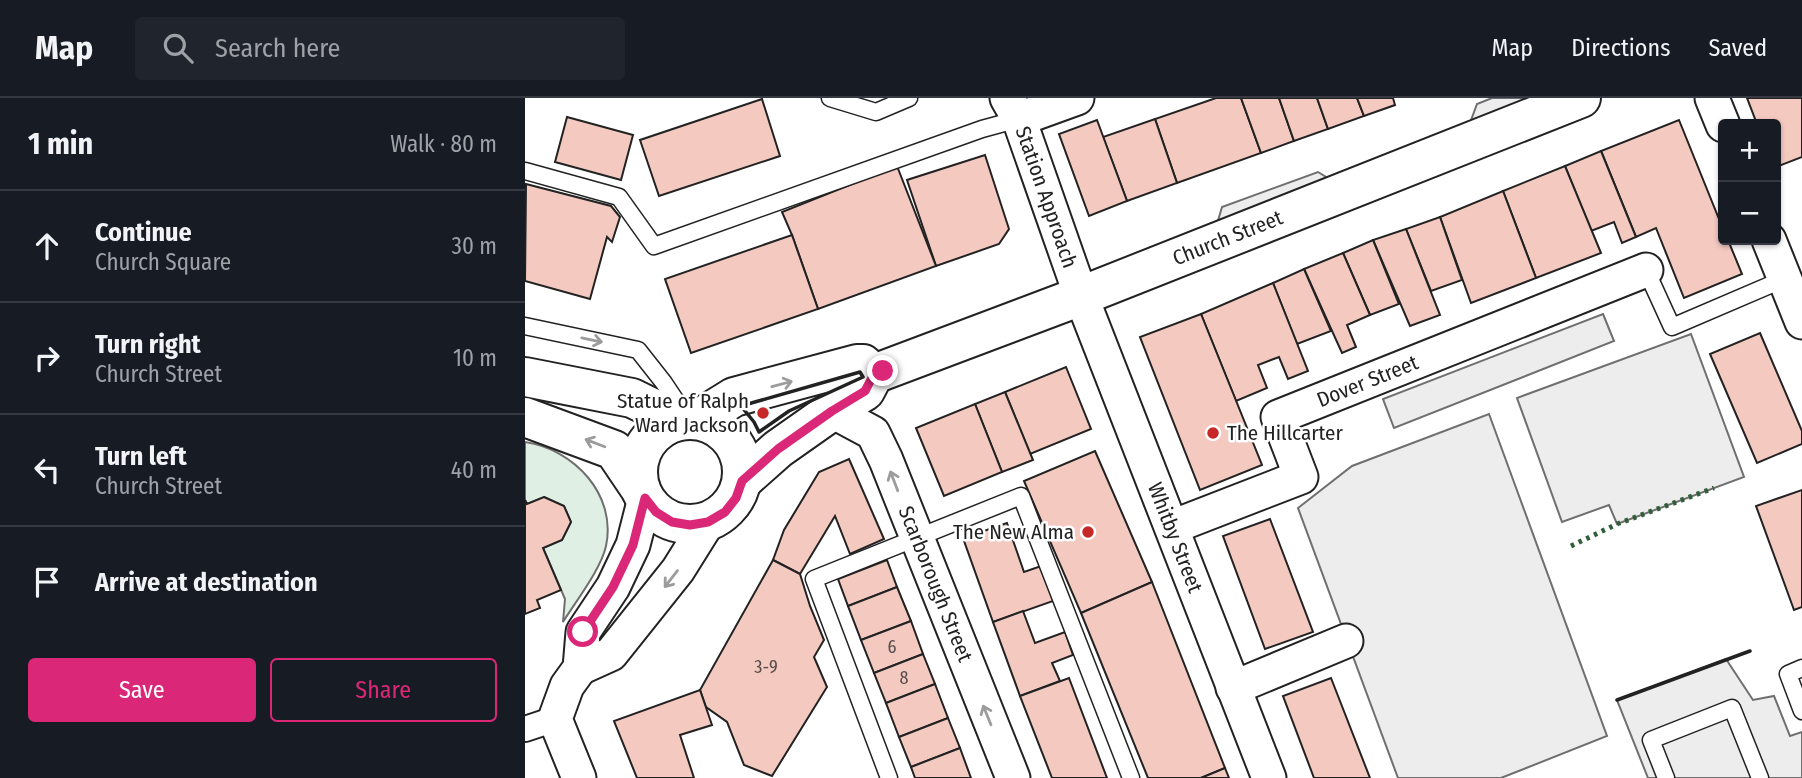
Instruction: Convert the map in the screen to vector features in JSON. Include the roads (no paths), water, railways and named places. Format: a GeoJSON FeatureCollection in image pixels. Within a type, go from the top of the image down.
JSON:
{"type":"FeatureCollection","features":[{"type":"Feature","properties":{"kind":"main road","name":"Church Street"},"geometry":{"type":"LineString","coordinates":[[708,522],[725,512],[736,498],[742,481],[778,449],[865,391],[874,374],[1080,296],[1581,98]]}},
{"type":"Feature","properties":{"kind":"main road"},"geometry":{"type":"LineString","coordinates":[[643,494],[638,468],[644,447],[658,430],[688,420],[734,397],[857,364],[863,365],[874,374]]}},
{"type":"Feature","properties":{"kind":"main road"},"geometry":{"type":"LineString","coordinates":[[525,377],[632,398],[688,420],[713,425],[727,435],[737,448],[742,463],[742,481]]}},
{"type":"Feature","properties":{"kind":"main road"},"geometry":{"type":"LineString","coordinates":[[525,417],[614,450],[656,512],[672,522],[690,525],[708,522]]}},
{"type":"Feature","properties":{"kind":"street"},"geometry":{"type":"LineString","coordinates":[[1013,108],[1077,98]]}},
{"type":"Feature","properties":{"kind":"street"},"geometry":{"type":"LineString","coordinates":[[1712,98],[1721,119]]}},
{"type":"Feature","properties":{"kind":"street","name":"Station Approach"},"geometry":{"type":"LineString","coordinates":[[1013,108],[1080,296]]}},
{"type":"Feature","properties":{"kind":"street"},"geometry":{"type":"LineString","coordinates":[[1771,245],[1795,295]]}},
{"type":"Feature","properties":{"kind":"street","name":"Dover Street"},"geometry":{"type":"LineString","coordinates":[[1172,527],[1301,477],[1278,417],[1646,270]]}},
{"type":"Feature","properties":{"kind":"street","name":"Whitby Street"},"geometry":{"type":"LineString","coordinates":[[1080,296],[1269,778]]}},
{"type":"Feature","properties":{"kind":"street","name":"Scarborough Street"},"geometry":{"type":"LineString","coordinates":[[832,411],[873,433],[1013,778]]}},
{"type":"Feature","properties":{"kind":"street"},"geometry":{"type":"LineString","coordinates":[[580,668],[583,632],[613,587],[633,545],[643,494]]}},
{"type":"Feature","properties":{"kind":"street"},"geometry":{"type":"LineString","coordinates":[[579,778],[540,724],[580,668],[611,654],[678,570],[708,522]]}},
{"type":"Feature","properties":{"kind":"street"},"geometry":{"type":"LineString","coordinates":[[1233,688],[1346,641]]}},
{"type":"Feature","properties":{"kind":"lane"},"geometry":{"type":"LineString","coordinates":[[830,98],[876,112],[909,98]]}},
{"type":"Feature","properties":{"kind":"lane"},"geometry":{"type":"LineString","coordinates":[[525,171],[619,197],[655,246],[982,129],[1013,108]]}},
{"type":"Feature","properties":{"kind":"lane"},"geometry":{"type":"LineString","coordinates":[[1646,270],[1672,327],[1795,295]]}},
{"type":"Feature","properties":{"kind":"lane"},"geometry":{"type":"LineString","coordinates":[[525,326],[638,350],[688,420]]}},
{"type":"Feature","properties":{"kind":"lane"},"geometry":{"type":"LineString","coordinates":[[889,778],[814,579],[1021,496],[1131,778]]}},
{"type":"Feature","properties":{"kind":"lane"},"geometry":{"type":"LineString","coordinates":[[1802,668],[1788,674],[1802,711]]}},
{"type":"Feature","properties":{"kind":"lane"},"geometry":{"type":"LineString","coordinates":[[1666,778],[1651,740],[1733,708],[1760,778]]}},
{"type":"Feature","properties":{"kind":"place","name":"Statue of Ralph Ward Jackson"},"geometry":{"type":"Point","coordinates":[763,413]}},
{"type":"Feature","properties":{"kind":"place","name":"The Hillcarter"},"geometry":{"type":"Point","coordinates":[1213,433]}},
{"type":"Feature","properties":{"kind":"place","name":"The New Alma"},"geometry":{"type":"Point","coordinates":[1088,532]}}]}
